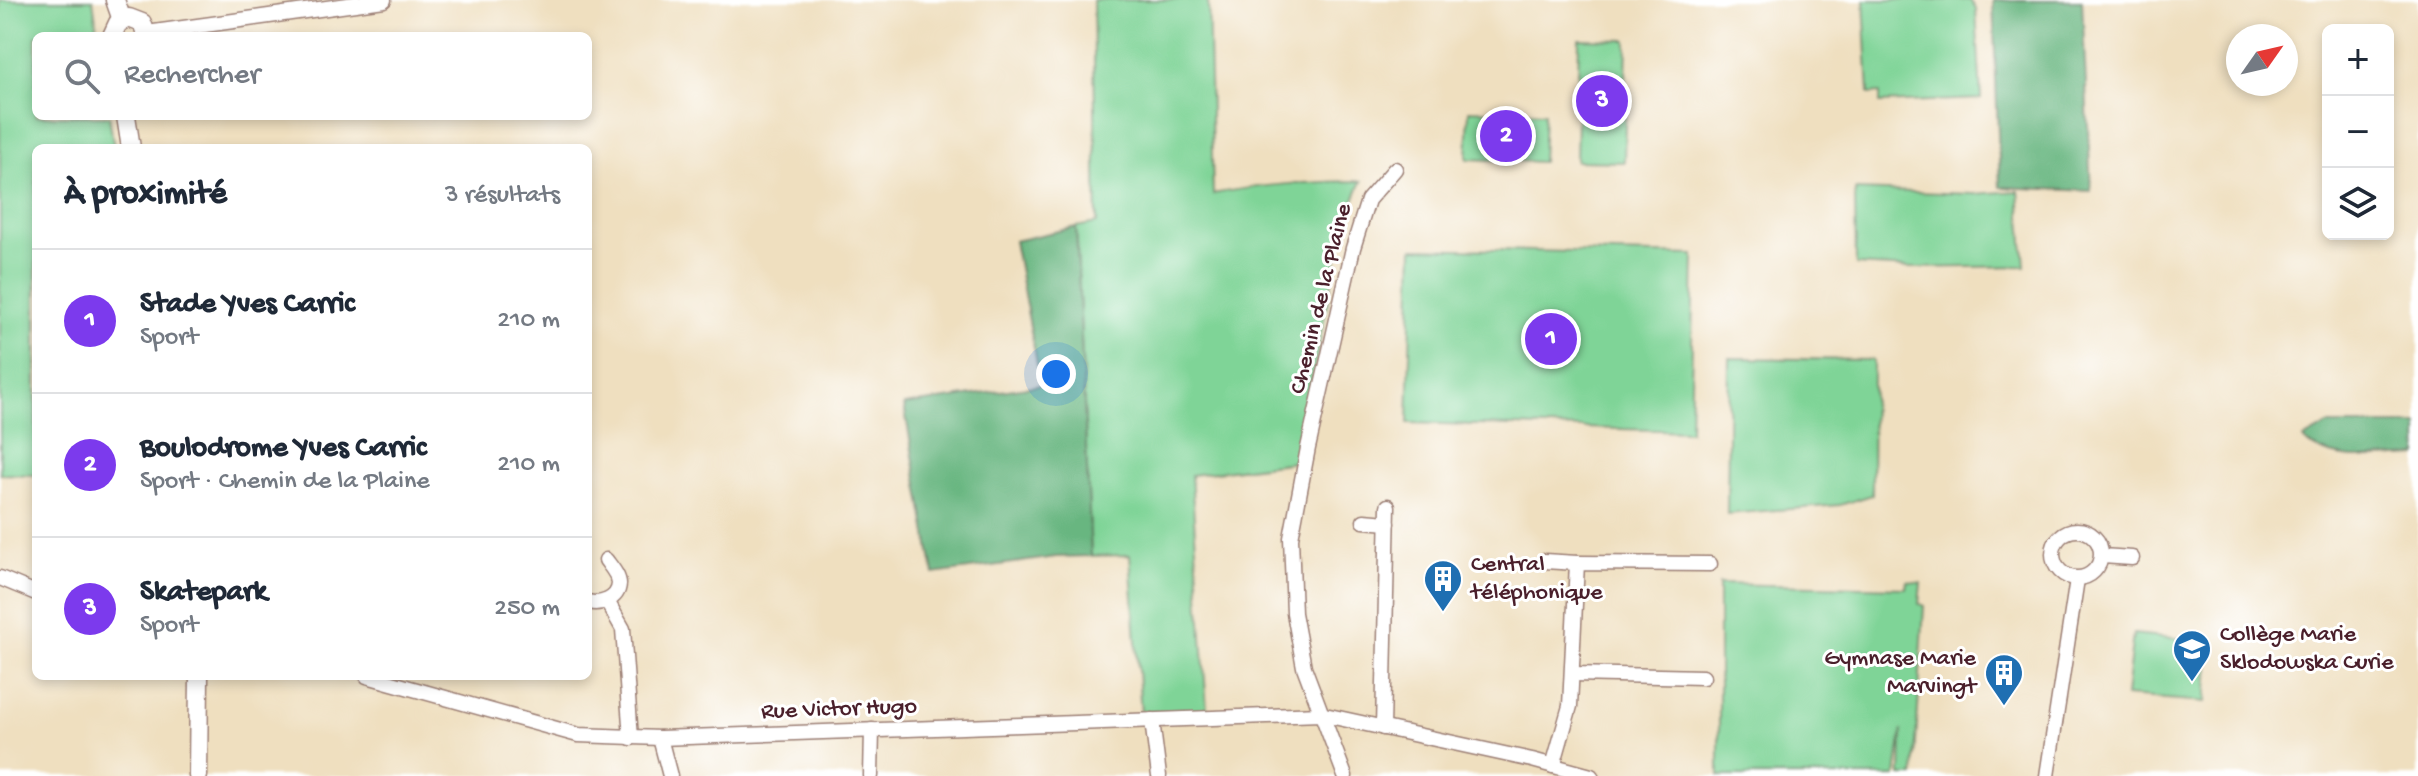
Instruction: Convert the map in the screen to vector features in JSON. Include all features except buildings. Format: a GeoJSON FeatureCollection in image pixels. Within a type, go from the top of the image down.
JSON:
{"type":"FeatureCollection","features":[{"type":"Feature","properties":{"kind":"street"},"geometry":{"type":"LineString","coordinates":[[115,0],[122,20]]}},
{"type":"Feature","properties":{"kind":"street"},"geometry":{"type":"LineString","coordinates":[[160,32],[348,2],[384,0]]}},
{"type":"Feature","properties":{"kind":"street"},"geometry":{"type":"LineString","coordinates":[[113,32],[122,20],[136,19],[146,32]]}},
{"type":"Feature","properties":{"kind":"street"},"geometry":{"type":"LineString","coordinates":[[127,120],[130,144]]}},
{"type":"Feature","properties":{"kind":"street","name":"Chemin de la Plaine"},"geometry":{"type":"LineString","coordinates":[[1345,776],[1304,667],[1294,613],[1291,538],[1353,248],[1368,200],[1395,169]]}},
{"type":"Feature","properties":{"kind":"street"},"geometry":{"type":"LineString","coordinates":[[1383,728],[1388,506]]}},
{"type":"Feature","properties":{"kind":"street"},"geometry":{"type":"LineString","coordinates":[[1364,521],[1388,523]]}},
{"type":"Feature","properties":{"kind":"street"},"geometry":{"type":"LineString","coordinates":[[2071,530],[2080,530],[2095,539],[2102,556],[2095,570],[2077,579],[2067,575],[2054,560],[2052,551],[2055,541],[2071,530]]}},
{"type":"Feature","properties":{"kind":"street"},"geometry":{"type":"LineString","coordinates":[[2102,556],[2132,558]]}},
{"type":"Feature","properties":{"kind":"street"},"geometry":{"type":"LineString","coordinates":[[592,603],[607,601],[619,584],[606,560]]}},
{"type":"Feature","properties":{"kind":"street"},"geometry":{"type":"LineString","coordinates":[[1544,561],[1710,564]]}},
{"type":"Feature","properties":{"kind":"street"},"geometry":{"type":"LineString","coordinates":[[1553,766],[1570,706],[1577,563]]}},
{"type":"Feature","properties":{"kind":"street"},"geometry":{"type":"LineString","coordinates":[[0,578],[32,591]]}},
{"type":"Feature","properties":{"kind":"street"},"geometry":{"type":"LineString","coordinates":[[2047,776],[2077,579]]}},
{"type":"Feature","properties":{"kind":"street"},"geometry":{"type":"LineString","coordinates":[[607,601],[623,629],[631,738]]}},
{"type":"Feature","properties":{"kind":"street"},"geometry":{"type":"LineString","coordinates":[[1573,674],[1703,677]]}},
{"type":"Feature","properties":{"kind":"street"},"geometry":{"type":"LineString","coordinates":[[198,776],[199,680]]}},
{"type":"Feature","properties":{"kind":"street","name":"Rue Victor Hugo"},"geometry":{"type":"LineString","coordinates":[[381,680],[578,735],[631,738],[1320,714],[1591,776]]}},
{"type":"Feature","properties":{"kind":"street"},"geometry":{"type":"LineString","coordinates":[[1152,720],[1159,776]]}},
{"type":"Feature","properties":{"kind":"street"},"geometry":{"type":"LineString","coordinates":[[871,776],[872,730]]}},
{"type":"Feature","properties":{"kind":"street"},"geometry":{"type":"LineString","coordinates":[[660,738],[670,776]]}},
{"type":"Feature","properties":{"kind":"green space"},"geometry":{"type":"Polygon","coordinates":[[[0,0],[93,0],[97,32],[32,32],[32,120],[110,120],[113,144],[32,144],[32,475],[0,474],[0,0]]]}},
{"type":"Feature","properties":{"kind":"green space"},"geometry":{"type":"Polygon","coordinates":[[[1093,0],[1208,0],[1213,194],[1287,184],[1362,181],[1344,223],[1295,462],[1191,475],[1207,710],[1141,714],[1130,555],[1091,556],[1076,227],[1097,223],[1093,0]]]}},
{"type":"Feature","properties":{"kind":"green space"},"geometry":{"type":"Polygon","coordinates":[[[1864,0],[1970,0],[1976,9],[1981,99],[1880,103],[1880,93],[1869,94],[1864,0]]]}},
{"type":"Feature","properties":{"kind":"green space"},"geometry":{"type":"Polygon","coordinates":[[[1993,0],[2082,0],[2091,191],[2000,187],[1993,0]]]}},
{"type":"Feature","properties":{"kind":"green space"},"geometry":{"type":"Polygon","coordinates":[[[1579,39],[1627,40],[1624,162],[1576,161],[1579,39]]]}},
{"type":"Feature","properties":{"kind":"green space"},"geometry":{"type":"Polygon","coordinates":[[[1469,110],[1544,113],[1542,162],[1467,159],[1469,110]]]}},
{"type":"Feature","properties":{"kind":"green space"},"geometry":{"type":"Polygon","coordinates":[[[1855,190],[1973,194],[2019,191],[2025,266],[1911,268],[1856,265],[1855,190]]]}},
{"type":"Feature","properties":{"kind":"green space"},"geometry":{"type":"Polygon","coordinates":[[[1076,227],[1091,556],[1056,557],[934,574],[904,405],[1041,385],[1014,241],[1076,227]]]}},
{"type":"Feature","properties":{"kind":"green space"},"geometry":{"type":"Polygon","coordinates":[[[1413,248],[1694,255],[1690,431],[1408,423],[1413,248]]]}},
{"type":"Feature","properties":{"kind":"green space"},"geometry":{"type":"Polygon","coordinates":[[[1729,358],[1873,360],[1872,495],[1840,505],[1727,514],[1729,358]]]}},
{"type":"Feature","properties":{"kind":"green space"},"geometry":{"type":"Polygon","coordinates":[[[2328,425],[2418,425],[2418,456],[2342,457],[2314,448],[2303,439],[2328,425]]]}},
{"type":"Feature","properties":{"kind":"green space"},"geometry":{"type":"Polygon","coordinates":[[[1907,581],[1921,583],[1919,604],[1924,606],[1914,776],[1901,776],[1902,730],[1896,776],[1719,776],[1719,584],[1906,588],[1907,581]]]}},
{"type":"Feature","properties":{"kind":"green space"},"geometry":{"type":"Polygon","coordinates":[[[2133,634],[2211,642],[2206,702],[2126,696],[2133,634]]]}},
{"type":"Feature","properties":{"kind":"place","name":"Skatepark"},"geometry":{"type":"Point","coordinates":[1602,101]}},
{"type":"Feature","properties":{"kind":"place","name":"Boulodrome Yves Carric"},"geometry":{"type":"Point","coordinates":[1506,136]}},
{"type":"Feature","properties":{"kind":"place","name":"Stade Yves Carric"},"geometry":{"type":"Point","coordinates":[1551,339]}},
{"type":"Feature","properties":{"kind":"place","name":"Central téléphonique"},"geometry":{"type":"Point","coordinates":[1443,613]}},
{"type":"Feature","properties":{"kind":"place","name":"Collège Marie Sklodowska Curie"},"geometry":{"type":"Point","coordinates":[2192,683]}},
{"type":"Feature","properties":{"kind":"place","name":"Gymnase Marie Marvingt"},"geometry":{"type":"Point","coordinates":[2004,707]}}]}
